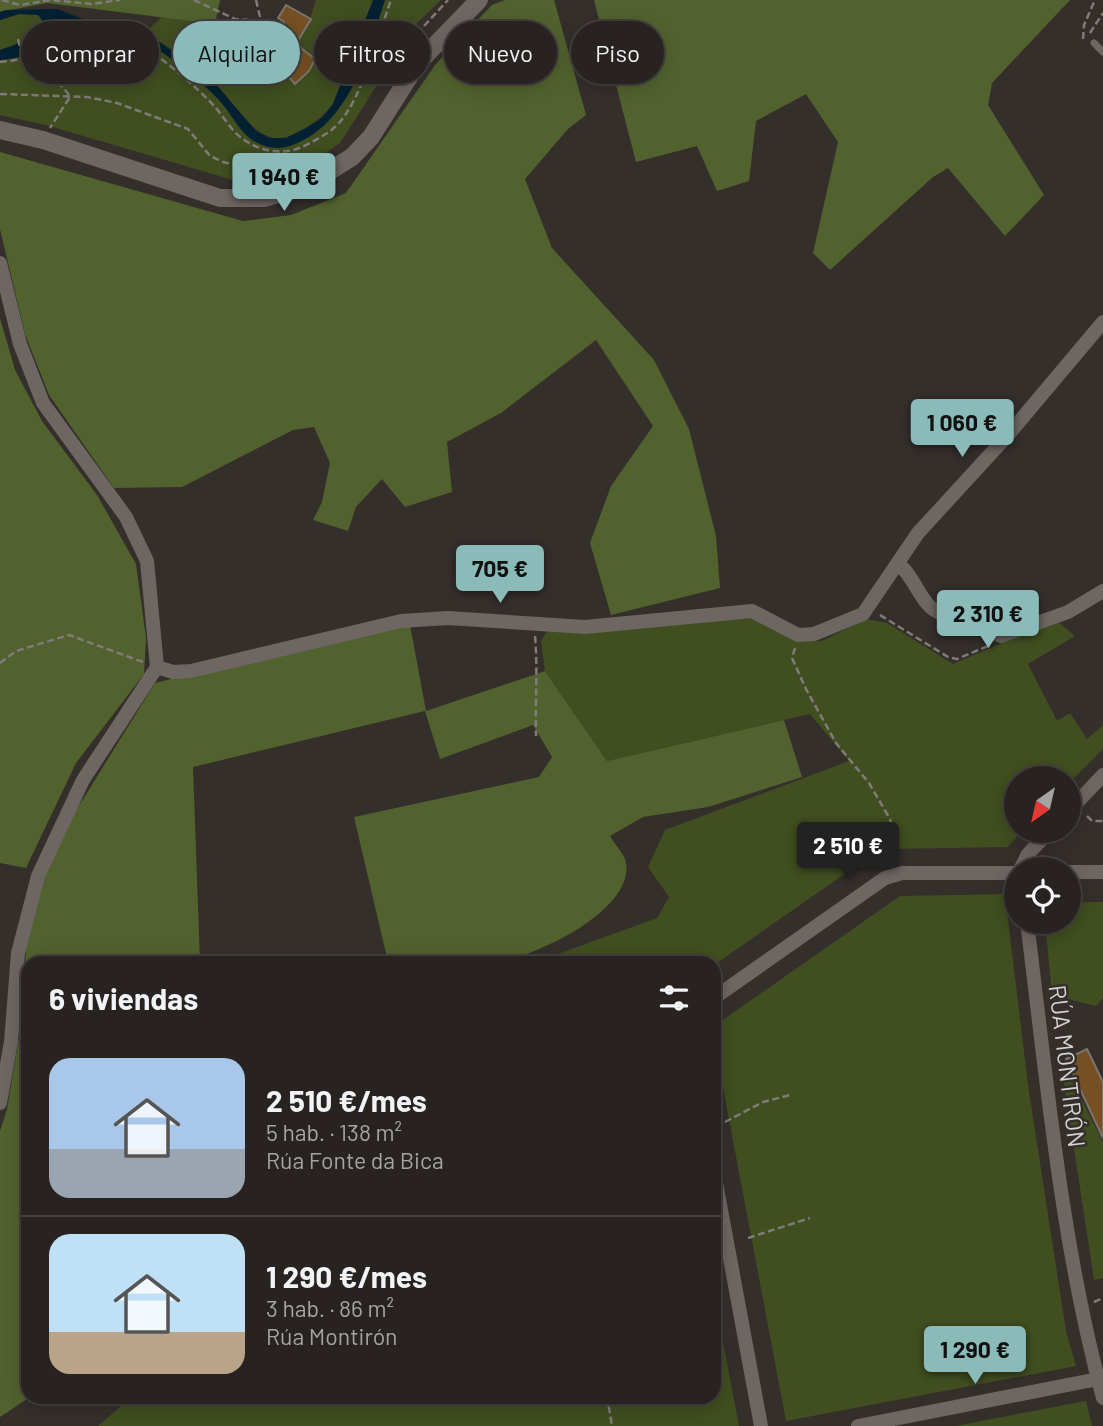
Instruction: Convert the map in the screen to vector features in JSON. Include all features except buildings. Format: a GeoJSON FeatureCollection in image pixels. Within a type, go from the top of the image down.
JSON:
{"type":"FeatureCollection","features":[{"type":"Feature","properties":{"kind":"street"},"geometry":{"type":"LineString","coordinates":[[0,130],[43,140],[219,198],[264,198],[304,187],[352,158],[371,136],[418,63],[479,0]]}},
{"type":"Feature","properties":{"kind":"street"},"geometry":{"type":"LineString","coordinates":[[0,262],[20,344],[43,403],[126,517],[147,561],[157,667],[83,780],[38,876],[18,953],[11,1042],[0,1103]]}},
{"type":"Feature","properties":{"kind":"street"},"geometry":{"type":"LineString","coordinates":[[157,667],[173,672],[191,671],[401,621],[448,618],[585,627],[752,611],[798,635],[814,634],[863,614],[918,533],[1008,435],[1103,322]]}},
{"type":"Feature","properties":{"kind":"street"},"geometry":{"type":"LineString","coordinates":[[898,564],[905,568],[932,607],[943,614],[972,614],[1001,636],[1068,612],[1103,591]]}},
{"type":"Feature","properties":{"kind":"street"},"geometry":{"type":"LineString","coordinates":[[1082,797],[1103,775]]}},
{"type":"Feature","properties":{"kind":"street"},"geometry":{"type":"LineString","coordinates":[[721,993],[885,878],[902,873],[1004,871]]}},
{"type":"Feature","properties":{"kind":"street"},"geometry":{"type":"LineString","coordinates":[[1081,872],[1103,872]]}},
{"type":"Feature","properties":{"kind":"street","name":"RÚA MONTIRÓN"},"geometry":{"type":"LineString","coordinates":[[1028,934],[1053,1130],[1082,1318],[1103,1398]]}},
{"type":"Feature","properties":{"kind":"street"},"geometry":{"type":"LineString","coordinates":[[721,1210],[761,1426]]}},
{"type":"Feature","properties":{"kind":"street"},"geometry":{"type":"LineString","coordinates":[[859,1426],[1098,1379]]}},
{"type":"Feature","properties":{"kind":"lane"},"geometry":{"type":"LineString","coordinates":[[1091,45],[1103,52]]}},
{"type":"Feature","properties":{"kind":"path"},"geometry":{"type":"LineString","coordinates":[[2,0],[20,5],[50,0],[92,5],[120,0]]}},
{"type":"Feature","properties":{"kind":"path"},"geometry":{"type":"LineString","coordinates":[[194,0],[235,19],[261,21],[256,0]]}},
{"type":"Feature","properties":{"kind":"path"},"geometry":{"type":"LineString","coordinates":[[159,60],[197,89],[242,139],[267,151],[296,150],[328,133],[341,121],[371,57],[391,0]]}},
{"type":"Feature","properties":{"kind":"path"},"geometry":{"type":"LineString","coordinates":[[429,21],[448,0]]}},
{"type":"Feature","properties":{"kind":"path"},"geometry":{"type":"LineString","coordinates":[[1091,45],[1083,38],[1084,25],[1095,0]]}},
{"type":"Feature","properties":{"kind":"path"},"geometry":{"type":"LineString","coordinates":[[1091,45],[1091,28],[1103,13]]}},
{"type":"Feature","properties":{"kind":"path"},"geometry":{"type":"LineString","coordinates":[[18,39],[21,55]]}},
{"type":"Feature","properties":{"kind":"path"},"geometry":{"type":"LineString","coordinates":[[0,62],[21,60]]}},
{"type":"Feature","properties":{"kind":"path"},"geometry":{"type":"LineString","coordinates":[[61,84],[70,97]]}},
{"type":"Feature","properties":{"kind":"path"},"geometry":{"type":"LineString","coordinates":[[0,94],[70,97],[117,103],[162,117],[188,129],[210,156],[236,166],[272,174],[303,168]]}},
{"type":"Feature","properties":{"kind":"path"},"geometry":{"type":"LineString","coordinates":[[43,140],[70,97]]}},
{"type":"Feature","properties":{"kind":"path"},"geometry":{"type":"LineString","coordinates":[[868,607],[957,659],[983,649],[1001,636]]}},
{"type":"Feature","properties":{"kind":"path"},"geometry":{"type":"LineString","coordinates":[[534,625],[538,671],[535,691],[536,736]]}},
{"type":"Feature","properties":{"kind":"path"},"geometry":{"type":"LineString","coordinates":[[0,663],[16,651],[69,635],[157,667]]}},
{"type":"Feature","properties":{"kind":"path"},"geometry":{"type":"LineString","coordinates":[[798,635],[792,658],[806,689],[836,743],[876,795],[890,819],[898,852]]}},
{"type":"Feature","properties":{"kind":"path"},"geometry":{"type":"LineString","coordinates":[[1087,816],[1092,821],[1103,821]]}},
{"type":"Feature","properties":{"kind":"path"},"geometry":{"type":"LineString","coordinates":[[725,1122],[763,1102],[790,1095]]}},
{"type":"Feature","properties":{"kind":"path"},"geometry":{"type":"LineString","coordinates":[[748,1238],[810,1218]]}},
{"type":"Feature","properties":{"kind":"path"},"geometry":{"type":"LineString","coordinates":[[1094,1303],[1103,1298]]}},
{"type":"Feature","properties":{"kind":"path"},"geometry":{"type":"LineString","coordinates":[[608,1404],[612,1426]]}},
{"type":"Feature","properties":{"kind":"green space"},"geometry":{"type":"Polygon","coordinates":[[[0,0],[220,0],[216,21],[191,21],[47,3],[0,12],[0,0]]]}},
{"type":"Feature","properties":{"kind":"green space"},"geometry":{"type":"Polygon","coordinates":[[[316,0],[373,0],[365,21],[314,21],[314,58],[300,47],[300,37],[316,0]]]}},
{"type":"Feature","properties":{"kind":"green space"},"geometry":{"type":"Polygon","coordinates":[[[385,0],[441,0],[419,21],[378,21],[385,0]]]}},
{"type":"Feature","properties":{"kind":"green space"},"geometry":{"type":"Polygon","coordinates":[[[505,0],[554,0],[571,61],[571,84],[577,84],[586,115],[568,129],[525,179],[552,248],[654,360],[689,429],[716,536],[720,588],[611,615],[590,543],[611,486],[653,426],[596,340],[501,413],[447,442],[452,492],[405,507],[382,479],[356,507],[348,531],[313,520],[322,502],[330,463],[314,427],[293,430],[182,487],[114,488],[49,395],[25,334],[0,229],[0,152],[243,221],[291,215],[346,193],[422,84],[430,84],[430,72],[444,56],[444,84],[557,84],[557,21],[477,21],[492,5],[505,0]]]}},
{"type":"Feature","properties":{"kind":"green space"},"geometry":{"type":"Polygon","coordinates":[[[594,0],[1070,0],[992,83],[988,105],[1044,195],[1005,236],[948,168],[933,177],[830,270],[813,253],[838,142],[806,94],[756,121],[749,181],[717,191],[697,146],[636,162],[616,84],[664,84],[664,21],[599,21],[594,0]]]}},
{"type":"Feature","properties":{"kind":"green space"},"geometry":{"type":"Polygon","coordinates":[[[19,14],[56,15],[67,21],[21,21],[21,44],[0,50],[0,20],[19,14]]]}},
{"type":"Feature","properties":{"kind":"green space"},"geometry":{"type":"Polygon","coordinates":[[[162,17],[192,21],[173,21],[173,51],[159,41],[157,21],[162,17]]]}},
{"type":"Feature","properties":{"kind":"green space"},"geometry":{"type":"Polygon","coordinates":[[[159,51],[173,60],[173,84],[203,84],[261,145],[323,127],[349,84],[378,84],[340,143],[317,159],[315,173],[260,188],[46,125],[0,115],[0,60],[21,56],[21,84],[159,84],[159,51]]]}},
{"type":"Feature","properties":{"kind":"green space"},"geometry":{"type":"Polygon","coordinates":[[[314,61],[314,84],[341,84],[333,104],[311,125],[281,138],[269,137],[258,131],[216,84],[300,84],[300,79],[314,61]]]}},
{"type":"Feature","properties":{"kind":"green space"},"geometry":{"type":"Polygon","coordinates":[[[0,318],[15,370],[42,421],[97,495],[136,564],[146,638],[144,674],[76,763],[26,868],[0,863],[0,318]]]}},
{"type":"Feature","properties":{"kind":"green space"},"geometry":{"type":"Polygon","coordinates":[[[743,614],[796,640],[822,641],[866,619],[887,623],[953,664],[1056,620],[1075,636],[1028,664],[1057,721],[1070,713],[1087,739],[1103,725],[1103,749],[1082,770],[1082,766],[1004,766],[1004,844],[1010,844],[1007,847],[889,849],[885,846],[721,960],[721,956],[552,956],[657,918],[669,897],[648,867],[665,830],[849,761],[810,714],[607,761],[545,671],[541,641],[547,631],[743,614]]]}},
{"type":"Feature","properties":{"kind":"green space"},"geometry":{"type":"Polygon","coordinates":[[[410,625],[426,711],[545,671],[607,761],[784,720],[802,777],[708,807],[643,817],[610,836],[626,863],[624,881],[614,898],[578,929],[533,952],[521,956],[387,956],[354,817],[539,777],[552,757],[533,725],[440,759],[425,711],[193,767],[200,956],[26,956],[28,922],[54,846],[155,683],[306,645],[410,625]]]}},
{"type":"Feature","properties":{"kind":"green space"},"geometry":{"type":"Polygon","coordinates":[[[1004,894],[1004,934],[1010,934],[1028,1085],[1066,1331],[1076,1366],[786,1421],[721,1077],[721,1021],[900,896],[1004,894]]]}},
{"type":"Feature","properties":{"kind":"green space"},"geometry":{"type":"Polygon","coordinates":[[[1081,902],[1103,902],[1103,998],[1096,1006],[1052,995],[1046,934],[1081,934],[1081,902]]]}},
{"type":"Feature","properties":{"kind":"green space"},"geometry":{"type":"Polygon","coordinates":[[[21,1018],[21,1403],[0,1417],[0,1131],[7,1109],[21,1018]]]}},
{"type":"Feature","properties":{"kind":"green space"},"geometry":{"type":"Polygon","coordinates":[[[1066,1068],[1103,1142],[1103,1278],[1094,1280],[1062,1070],[1066,1068]]]}},
{"type":"Feature","properties":{"kind":"green space"},"geometry":{"type":"Polygon","coordinates":[[[721,1332],[739,1426],[98,1426],[124,1404],[721,1404],[721,1332]]]}},
{"type":"Feature","properties":{"kind":"green space"},"geometry":{"type":"Polygon","coordinates":[[[1085,1401],[1092,1426],[955,1426],[1085,1401]]]}},
{"type":"Feature","properties":{"kind":"water"},"geometry":{"type":"Polygon","coordinates":[[[373,0],[385,0],[378,21],[365,21],[373,0]]]}},
{"type":"Feature","properties":{"kind":"water"},"geometry":{"type":"Polygon","coordinates":[[[57,9],[88,21],[43,21],[38,15],[19,14],[0,20],[0,12],[6,10],[57,9]]]}},
{"type":"Feature","properties":{"kind":"water"},"geometry":{"type":"Polygon","coordinates":[[[21,42],[21,56],[0,60],[0,50],[21,42]]]}},
{"type":"Feature","properties":{"kind":"water"},"geometry":{"type":"Polygon","coordinates":[[[159,42],[173,52],[173,60],[159,51],[159,42]]]}},
{"type":"Feature","properties":{"kind":"water"},"geometry":{"type":"Polygon","coordinates":[[[203,84],[215,84],[256,131],[270,138],[286,138],[306,128],[322,118],[333,104],[341,84],[353,84],[342,105],[328,122],[311,136],[290,146],[278,148],[261,145],[251,139],[203,84]]]}}]}
